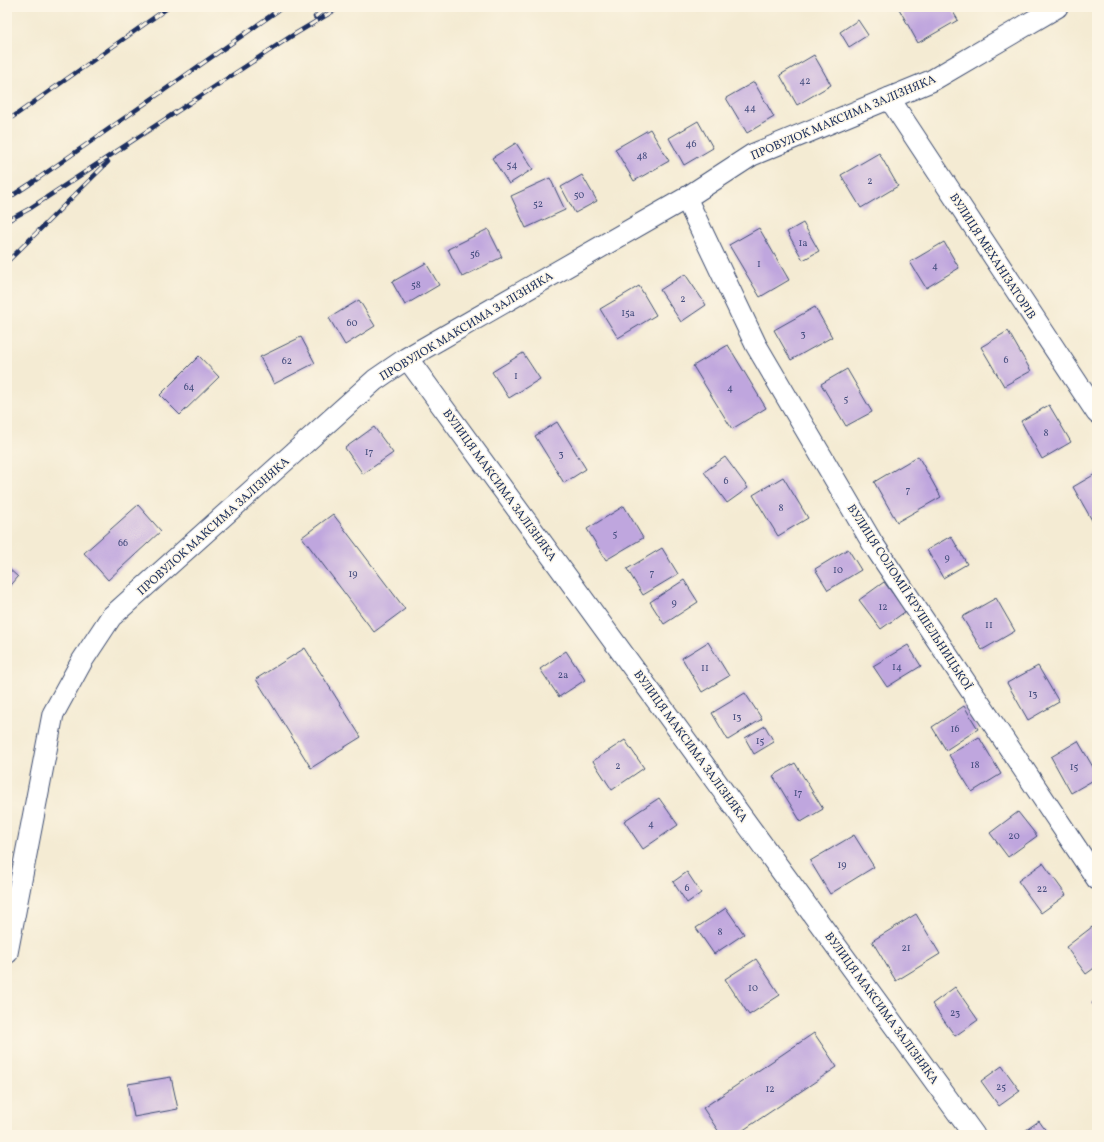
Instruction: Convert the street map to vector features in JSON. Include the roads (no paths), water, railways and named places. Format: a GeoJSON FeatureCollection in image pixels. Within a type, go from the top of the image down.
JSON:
{"type":"FeatureCollection","features":[{"type":"Feature","properties":{"kind":"street","name":"ПРОВУЛОК МАКСИМА ЗАЛІЗНЯКА"},"geometry":{"type":"LineString","coordinates":[[7,954],[53,714],[82,660],[111,617],[375,380],[407,358],[686,198],[752,155],[931,81],[1057,7]]}},
{"type":"Feature","properties":{"kind":"street","name":"ВУЛИЦЯ МЕХАНІЗАТОРІВ"},"geometry":{"type":"LineString","coordinates":[[889,98],[1097,413]]}},
{"type":"Feature","properties":{"kind":"street","name":"ВУЛИЦЯ СОЛОМІЇ КРУШЕЛЬНИЦЬКОЇ"},"geometry":{"type":"LineString","coordinates":[[686,198],[756,345],[869,538],[1097,879]]}},
{"type":"Feature","properties":{"kind":"street","name":"ВУЛИЦЯ МАКСИМА ЗАЛІЗНЯКА"},"geometry":{"type":"LineString","coordinates":[[407,358],[974,1135]]}},
{"type":"Feature","properties":{"kind":"railway"},"geometry":{"type":"LineString","coordinates":[[7,121],[169,7]]}},
{"type":"Feature","properties":{"kind":"railway"},"geometry":{"type":"LineString","coordinates":[[7,199],[283,7]]}},
{"type":"Feature","properties":{"kind":"railway"},"geometry":{"type":"LineString","coordinates":[[315,17],[327,7]]}},
{"type":"Feature","properties":{"kind":"railway"},"geometry":{"type":"LineString","coordinates":[[7,221],[29,209],[290,37],[340,7]]}},
{"type":"Feature","properties":{"kind":"railway"},"geometry":{"type":"LineString","coordinates":[[7,262],[108,162]]}}]}
